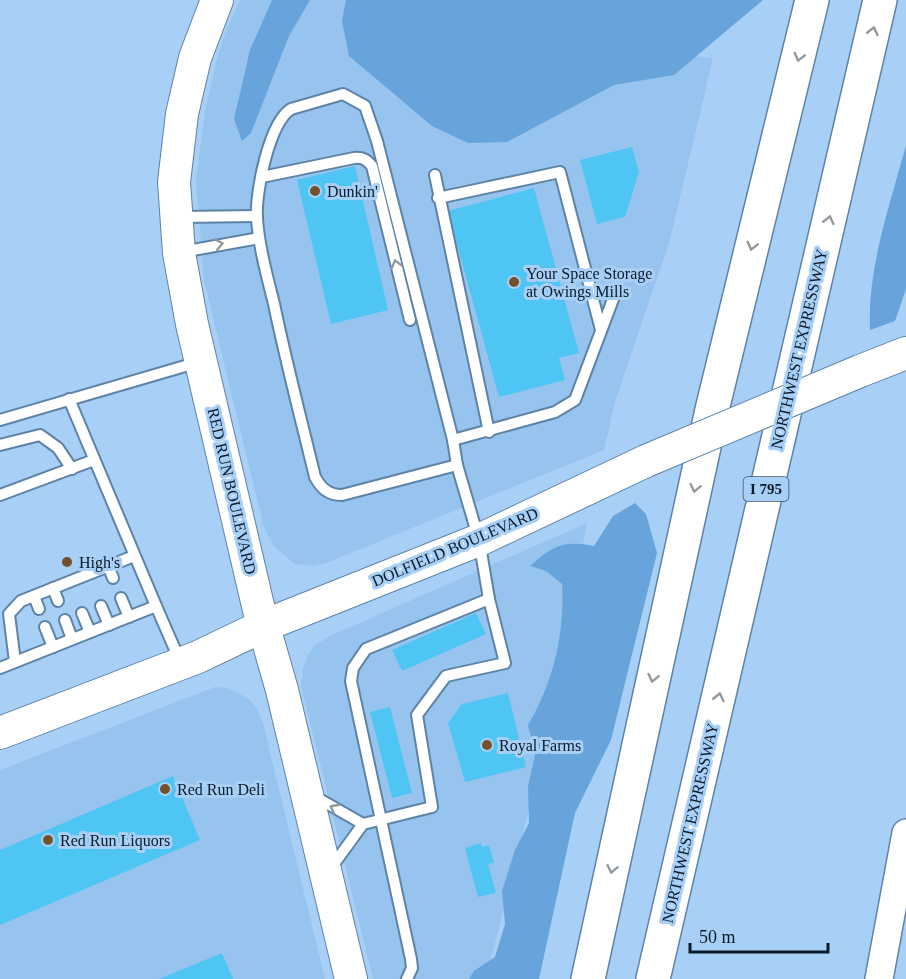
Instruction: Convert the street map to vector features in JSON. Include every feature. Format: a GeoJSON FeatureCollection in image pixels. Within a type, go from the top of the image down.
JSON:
{"type":"FeatureCollection","features":[{"type":"Feature","properties":{"kind":"highway"},"geometry":{"type":"LineString","coordinates":[[588,979],[712,410],[812,0]]}},
{"type":"Feature","properties":{"kind":"highway","name":"NORTHWEST EXPRESSWAY"},"geometry":{"type":"LineString","coordinates":[[654,979],[880,0]]}},
{"type":"Feature","properties":{"kind":"main road","name":"RED RUN BOULEVARD"},"geometry":{"type":"LineString","coordinates":[[217,0],[195,58],[182,114],[174,182],[178,253],[263,626],[307,790],[351,979]]}},
{"type":"Feature","properties":{"kind":"main road","name":"DOLFIELD BOULEVARD"},"geometry":{"type":"LineString","coordinates":[[0,733],[181,663],[263,626],[479,540],[646,461],[906,352]]}},
{"type":"Feature","properties":{"kind":"street"},"geometry":{"type":"LineString","coordinates":[[879,979],[906,833]]}},
{"type":"Feature","properties":{"kind":"lane"},"geometry":{"type":"LineString","coordinates":[[326,873],[363,824],[432,807],[417,715],[446,676],[505,663],[489,599],[479,540],[456,465],[453,440],[379,147],[365,106],[343,94],[284,114],[275,129],[262,177],[257,216],[259,238],[315,477],[320,486],[334,495],[342,495],[456,465]]}},
{"type":"Feature","properties":{"kind":"lane"},"geometry":{"type":"LineString","coordinates":[[262,177],[354,158],[368,161],[372,166],[410,320]]}},
{"type":"Feature","properties":{"kind":"lane"},"geometry":{"type":"LineString","coordinates":[[438,198],[560,172],[601,331]]}},
{"type":"Feature","properties":{"kind":"lane"},"geometry":{"type":"LineString","coordinates":[[435,175],[489,432]]}},
{"type":"Feature","properties":{"kind":"lane"},"geometry":{"type":"LineString","coordinates":[[175,217],[257,216]]}},
{"type":"Feature","properties":{"kind":"lane"},"geometry":{"type":"LineString","coordinates":[[178,253],[259,238]]}},
{"type":"Feature","properties":{"kind":"lane"},"geometry":{"type":"LineString","coordinates":[[453,440],[489,432],[555,412],[575,400],[615,294]]}},
{"type":"Feature","properties":{"kind":"lane"},"geometry":{"type":"LineString","coordinates":[[0,420],[202,361]]}},
{"type":"Feature","properties":{"kind":"lane"},"geometry":{"type":"LineString","coordinates":[[69,399],[181,663]]}},
{"type":"Feature","properties":{"kind":"lane"},"geometry":{"type":"LineString","coordinates":[[0,445],[40,435],[58,448],[72,469]]}},
{"type":"Feature","properties":{"kind":"lane"},"geometry":{"type":"LineString","coordinates":[[0,495],[94,460]]}},
{"type":"Feature","properties":{"kind":"lane"},"geometry":{"type":"LineString","coordinates":[[15,662],[9,614],[21,601],[134,556]]}},
{"type":"Feature","properties":{"kind":"lane"},"geometry":{"type":"LineString","coordinates":[[108,566],[113,579]]}},
{"type":"Feature","properties":{"kind":"lane"},"geometry":{"type":"LineString","coordinates":[[88,574],[94,586]]}},
{"type":"Feature","properties":{"kind":"lane"},"geometry":{"type":"LineString","coordinates":[[70,581],[74,594]]}},
{"type":"Feature","properties":{"kind":"lane"},"geometry":{"type":"LineString","coordinates":[[53,588],[58,602]]}},
{"type":"Feature","properties":{"kind":"lane"},"geometry":{"type":"LineString","coordinates":[[34,596],[39,609]]}},
{"type":"Feature","properties":{"kind":"lane"},"geometry":{"type":"LineString","coordinates":[[121,598],[129,617]]}},
{"type":"Feature","properties":{"kind":"lane"},"geometry":{"type":"LineString","coordinates":[[407,979],[412,968],[411,959],[383,819],[351,681],[353,668],[366,649],[489,599]]}},
{"type":"Feature","properties":{"kind":"lane"},"geometry":{"type":"LineString","coordinates":[[101,606],[109,625]]}},
{"type":"Feature","properties":{"kind":"lane"},"geometry":{"type":"LineString","coordinates":[[0,669],[156,606]]}},
{"type":"Feature","properties":{"kind":"lane"},"geometry":{"type":"LineString","coordinates":[[82,613],[90,632]]}},
{"type":"Feature","properties":{"kind":"lane"},"geometry":{"type":"LineString","coordinates":[[65,620],[72,639]]}},
{"type":"Feature","properties":{"kind":"lane"},"geometry":{"type":"LineString","coordinates":[[45,627],[53,647]]}},
{"type":"Feature","properties":{"kind":"lane"},"geometry":{"type":"LineString","coordinates":[[307,790],[321,801],[363,824]]}},
{"type":"Feature","properties":{"kind":"shaded area"},"geometry":{"type":"Polygon","coordinates":[[[240,0],[453,0],[525,36],[713,58],[670,240],[615,402],[604,450],[326,563],[312,566],[294,564],[274,546],[264,528],[204,280],[196,180],[205,112],[215,66],[225,33],[240,0]]]}},
{"type":"Feature","properties":{"kind":"shaded area"},"geometry":{"type":"Polygon","coordinates":[[[272,0],[310,0],[289,36],[251,133],[242,141],[234,119],[250,50],[272,0]]]}},
{"type":"Feature","properties":{"kind":"shaded area"},"geometry":{"type":"Polygon","coordinates":[[[346,0],[763,0],[674,75],[614,85],[507,142],[468,143],[432,126],[349,56],[342,21],[346,0]]]}},
{"type":"Feature","properties":{"kind":"shaded area"},"geometry":{"type":"Polygon","coordinates":[[[906,145],[906,289],[895,321],[870,330],[872,283],[876,260],[906,145]]]}},
{"type":"Feature","properties":{"kind":"shaded area"},"geometry":{"type":"Polygon","coordinates":[[[635,503],[646,514],[657,553],[611,740],[575,813],[539,979],[469,979],[474,971],[495,957],[505,924],[502,891],[515,850],[529,823],[528,787],[535,755],[528,725],[551,675],[559,640],[562,584],[546,571],[530,566],[545,553],[559,546],[584,544],[594,546],[613,516],[635,503]]]}},
{"type":"Feature","properties":{"kind":"shaded area"},"geometry":{"type":"Polygon","coordinates":[[[587,523],[549,730],[486,979],[373,979],[301,686],[303,668],[308,655],[315,645],[332,635],[587,523]]]}},
{"type":"Feature","properties":{"kind":"shaded area"},"geometry":{"type":"Polygon","coordinates":[[[215,687],[226,688],[248,698],[257,709],[263,723],[325,979],[0,979],[0,770],[215,687]]]}},
{"type":"Feature","properties":{"kind":"building"},"geometry":{"type":"Polygon","coordinates":[[[632,147],[639,172],[625,217],[597,224],[580,160],[632,147]]]}},
{"type":"Feature","properties":{"kind":"building"},"geometry":{"type":"Polygon","coordinates":[[[355,166],[388,310],[331,324],[297,180],[355,166]]]}},
{"type":"Feature","properties":{"kind":"building","name":"Your Space Storage at Owings Mills"},"geometry":{"type":"Polygon","coordinates":[[[534,188],[579,353],[559,358],[565,380],[499,397],[448,211],[534,188]]]}},
{"type":"Feature","properties":{"kind":"building"},"geometry":{"type":"Polygon","coordinates":[[[476,613],[486,634],[402,671],[392,650],[476,613]]]}},
{"type":"Feature","properties":{"kind":"building","name":"Royal Farms"},"geometry":{"type":"Polygon","coordinates":[[[508,693],[526,767],[465,782],[448,723],[462,704],[508,693]]]}},
{"type":"Feature","properties":{"kind":"building"},"geometry":{"type":"Polygon","coordinates":[[[390,707],[412,793],[392,798],[370,712],[390,707]]]}},
{"type":"Feature","properties":{"kind":"building"},"geometry":{"type":"Polygon","coordinates":[[[173,776],[200,840],[0,925],[0,850],[173,776]]]}},
{"type":"Feature","properties":{"kind":"building"},"geometry":{"type":"Polygon","coordinates":[[[481,843],[482,847],[489,845],[494,863],[488,864],[496,893],[478,897],[465,848],[481,843]]]}},
{"type":"Feature","properties":{"kind":"building"},"geometry":{"type":"Polygon","coordinates":[[[222,953],[233,979],[159,979],[222,953]]]}},
{"type":"Feature","properties":{"kind":"place","name":"Dunkin'"},"geometry":{"type":"Point","coordinates":[315,191]}},
{"type":"Feature","properties":{"kind":"place","name":"Your Space Storage at Owings Mills"},"geometry":{"type":"Point","coordinates":[514,282]}},
{"type":"Feature","properties":{"kind":"place","name":"High's"},"geometry":{"type":"Point","coordinates":[67,562]}},
{"type":"Feature","properties":{"kind":"place","name":"Royal Farms"},"geometry":{"type":"Point","coordinates":[487,745]}},
{"type":"Feature","properties":{"kind":"place","name":"Red Run Deli"},"geometry":{"type":"Point","coordinates":[165,789]}},
{"type":"Feature","properties":{"kind":"place","name":"Red Run Liquors"},"geometry":{"type":"Point","coordinates":[48,840]}}]}
